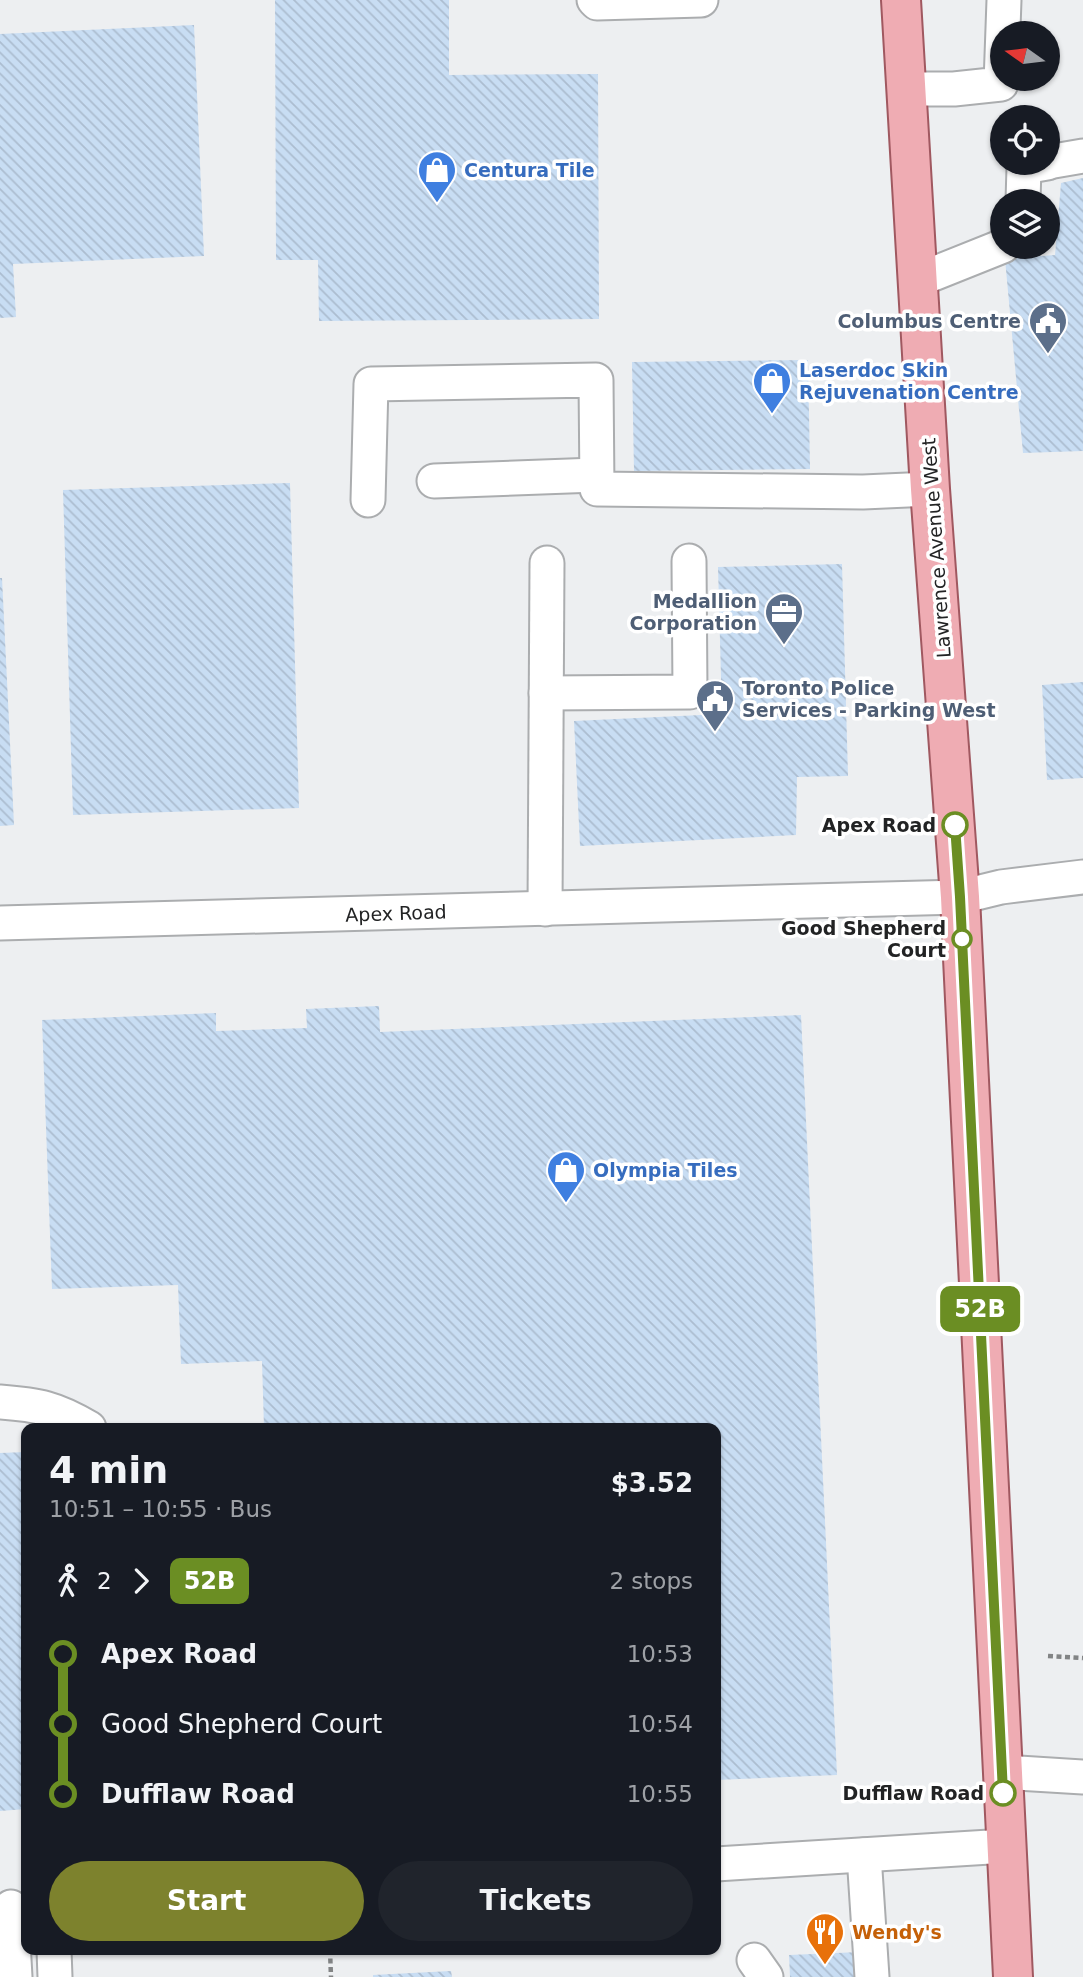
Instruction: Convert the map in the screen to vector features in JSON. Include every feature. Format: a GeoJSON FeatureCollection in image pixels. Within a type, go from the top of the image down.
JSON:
{"type":"FeatureCollection","features":[{"type":"Feature","properties":{"kind":"main road","name":"Lawrence Avenue West"},"geometry":{"type":"LineString","coordinates":[[901,0],[930,489],[960,897],[1013,1977]]}},
{"type":"Feature","properties":{"kind":"street"},"geometry":{"type":"LineString","coordinates":[[594,0],[597,3],[701,0]]}},
{"type":"Feature","properties":{"kind":"street"},"geometry":{"type":"LineString","coordinates":[[906,89],[954,89],[1001,84],[1004,0]]}},
{"type":"Feature","properties":{"kind":"street"},"geometry":{"type":"LineString","coordinates":[[1023,189],[1024,167],[1068,156]]}},
{"type":"Feature","properties":{"kind":"street"},"geometry":{"type":"LineString","coordinates":[[918,280],[990,251]]}},
{"type":"Feature","properties":{"kind":"street"},"geometry":{"type":"LineString","coordinates":[[368,499],[371,384],[596,380],[597,489],[863,492],[930,489]]}},
{"type":"Feature","properties":{"kind":"street"},"geometry":{"type":"LineString","coordinates":[[434,481],[596,475]]}},
{"type":"Feature","properties":{"kind":"street"},"geometry":{"type":"LineString","coordinates":[[546,693],[690,692],[689,561]]}},
{"type":"Feature","properties":{"kind":"street"},"geometry":{"type":"LineString","coordinates":[[545,909],[547,563]]}},
{"type":"Feature","properties":{"kind":"street"},"geometry":{"type":"LineString","coordinates":[[960,897],[1001,887],[1083,877]]}},
{"type":"Feature","properties":{"kind":"street","name":"Apex Road"},"geometry":{"type":"LineString","coordinates":[[0,923],[960,897]]}},
{"type":"Feature","properties":{"kind":"street"},"geometry":{"type":"LineString","coordinates":[[0,1402],[49,1408],[81,1423]]}},
{"type":"Feature","properties":{"kind":"street"},"geometry":{"type":"LineString","coordinates":[[1002,1772],[1083,1777]]}},
{"type":"Feature","properties":{"kind":"street"},"geometry":{"type":"LineString","coordinates":[[721,1864],[1006,1846]]}},
{"type":"Feature","properties":{"kind":"street"},"geometry":{"type":"LineString","coordinates":[[864,1855],[872,1977]]}},
{"type":"Feature","properties":{"kind":"street"},"geometry":{"type":"LineString","coordinates":[[12,1907],[15,1977]]}},
{"type":"Feature","properties":{"kind":"street"},"geometry":{"type":"LineString","coordinates":[[54,1955],[55,1977]]}},
{"type":"Feature","properties":{"kind":"path"},"geometry":{"type":"LineString","coordinates":[[1048,1656],[1083,1658]]}},
{"type":"Feature","properties":{"kind":"path"},"geometry":{"type":"LineString","coordinates":[[330,1955],[331,1977]]}},
{"type":"Feature","properties":{"kind":"building","name":"Centura Tile"},"geometry":{"type":"Polygon","coordinates":[[[275,0],[449,0],[449,75],[598,74],[599,319],[319,321],[318,260],[276,260],[275,0]]]}},
{"type":"Feature","properties":{"kind":"building"},"geometry":{"type":"Polygon","coordinates":[[[194,25],[204,256],[13,264],[16,317],[0,318],[0,34],[194,25]]]}},
{"type":"Feature","properties":{"kind":"building","name":"Columbus Centre"},"geometry":{"type":"Polygon","coordinates":[[[1083,178],[1083,451],[1023,453],[1005,259],[1060,259],[1061,183],[1083,178]]]}},
{"type":"Feature","properties":{"kind":"building"},"geometry":{"type":"Polygon","coordinates":[[[808,360],[810,469],[634,471],[632,362],[808,360]]]}},
{"type":"Feature","properties":{"kind":"building"},"geometry":{"type":"Polygon","coordinates":[[[290,483],[299,808],[73,815],[63,490],[290,483]]]}},
{"type":"Feature","properties":{"kind":"building"},"geometry":{"type":"Polygon","coordinates":[[[842,564],[848,776],[797,777],[796,835],[580,846],[574,721],[722,714],[718,567],[842,564]]]}},
{"type":"Feature","properties":{"kind":"building"},"geometry":{"type":"Polygon","coordinates":[[[0,578],[14,825],[0,826],[0,578]]]}},
{"type":"Feature","properties":{"kind":"building"},"geometry":{"type":"Polygon","coordinates":[[[1083,682],[1083,778],[1047,780],[1042,685],[1083,682]]]}},
{"type":"Feature","properties":{"kind":"building"},"geometry":{"type":"Polygon","coordinates":[[[379,1006],[380,1032],[801,1015],[837,1775],[721,1780],[721,1423],[264,1423],[262,1361],[181,1364],[178,1285],[52,1289],[42,1020],[216,1013],[216,1031],[307,1028],[306,1009],[379,1006]]]}},
{"type":"Feature","properties":{"kind":"building"},"geometry":{"type":"Polygon","coordinates":[[[21,1452],[21,1809],[0,1811],[0,1453],[21,1452]]]}},
{"type":"Feature","properties":{"kind":"building","name":"Wendy's"},"geometry":{"type":"Polygon","coordinates":[[[860,1952],[861,1977],[790,1977],[789,1955],[860,1952]]]}},
{"type":"Feature","properties":{"kind":"building"},"geometry":{"type":"Polygon","coordinates":[[[451,1971],[452,1977],[373,1977],[373,1975],[451,1971]]]}},
{"type":"Feature","properties":{"kind":"bus line","name":"52B"},"geometry":{"type":"LineString","coordinates":[[955,825],[1003,1793]]}},
{"type":"Feature","properties":{"kind":"place","name":"Centura Tile"},"geometry":{"type":"Point","coordinates":[437,204]}},
{"type":"Feature","properties":{"kind":"place","name":"Columbus Centre"},"geometry":{"type":"Point","coordinates":[1048,355]}},
{"type":"Feature","properties":{"kind":"place","name":"Laserdoc Skin Rejuvenation Centre"},"geometry":{"type":"Point","coordinates":[772,415]}},
{"type":"Feature","properties":{"kind":"place","name":"Medallion Corporation"},"geometry":{"type":"Point","coordinates":[784,646]}},
{"type":"Feature","properties":{"kind":"place","name":"Toronto Police Services - Parking West"},"geometry":{"type":"Point","coordinates":[715,733]}},
{"type":"Feature","properties":{"kind":"place","name":"Apex Road"},"geometry":{"type":"Point","coordinates":[955,825]}},
{"type":"Feature","properties":{"kind":"place","name":"Good Shepherd Court"},"geometry":{"type":"Point","coordinates":[962,939]}},
{"type":"Feature","properties":{"kind":"place","name":"Olympia Tiles"},"geometry":{"type":"Point","coordinates":[566,1204]}},
{"type":"Feature","properties":{"kind":"place","name":"Dufflaw Road"},"geometry":{"type":"Point","coordinates":[1003,1793]}},
{"type":"Feature","properties":{"kind":"place","name":"Wendy's"},"geometry":{"type":"Point","coordinates":[825,1966]}}]}
